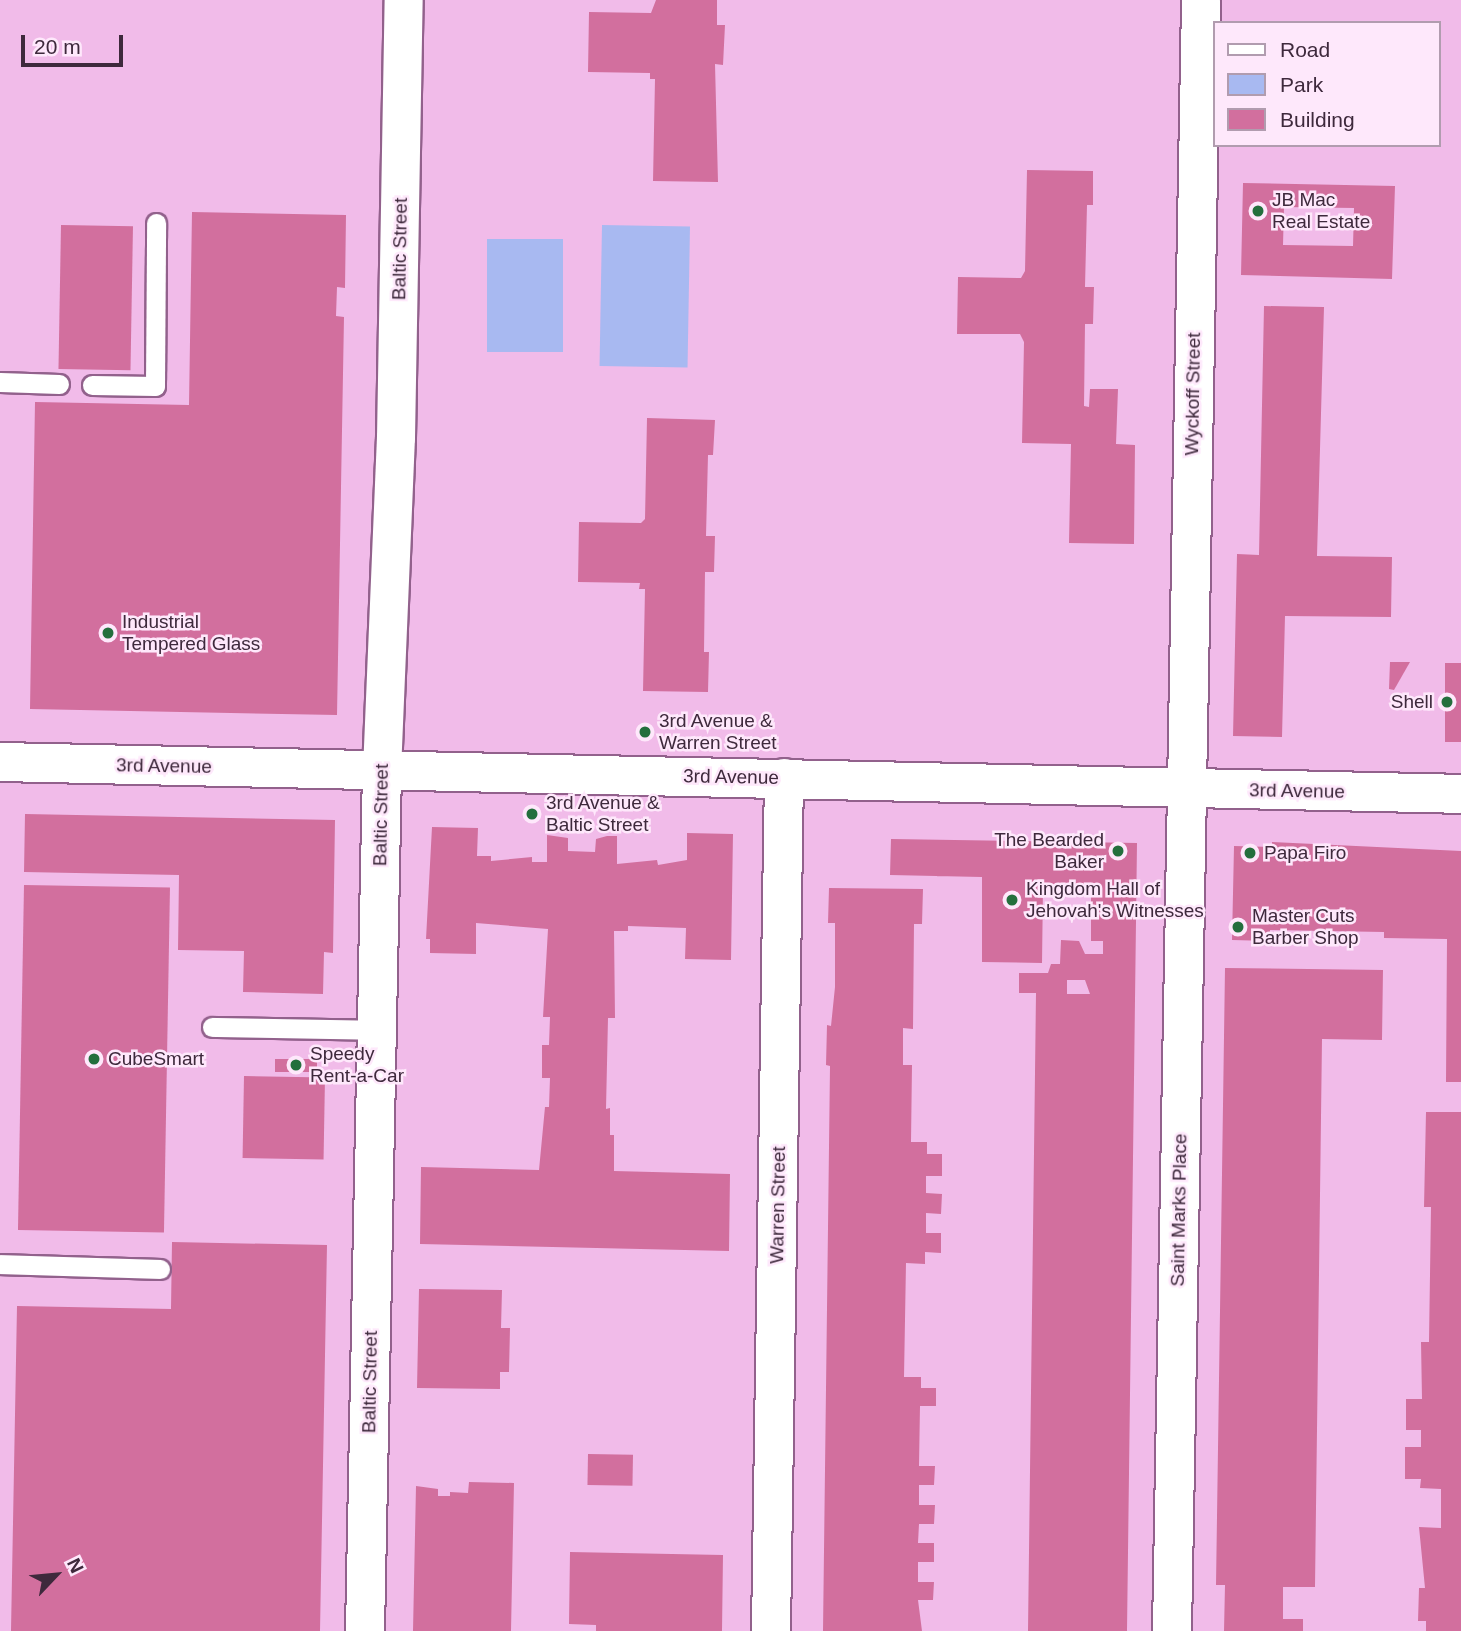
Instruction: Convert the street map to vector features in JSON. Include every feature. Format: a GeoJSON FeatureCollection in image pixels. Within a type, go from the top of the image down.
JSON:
{"type":"FeatureCollection","features":[{"type":"Feature","properties":{"kind":"street","name":"Baltic Street"},"geometry":{"type":"LineString","coordinates":[[365,1631],[382,771],[396,438],[404,0]]}},
{"type":"Feature","properties":{"kind":"street","name":"Wyckoff Street"},"geometry":{"type":"LineString","coordinates":[[1186,788],[1201,0]]}},
{"type":"Feature","properties":{"kind":"street","name":"3rd Avenue"},"geometry":{"type":"LineString","coordinates":[[0,762],[1461,794]]}},
{"type":"Feature","properties":{"kind":"street","name":"Warren Street"},"geometry":{"type":"LineString","coordinates":[[771,1631],[784,778]]}},
{"type":"Feature","properties":{"kind":"street","name":"Saint Marks Place"},"geometry":{"type":"LineString","coordinates":[[1172,1631],[1186,788]]}},
{"type":"Feature","properties":{"kind":"lane"},"geometry":{"type":"LineString","coordinates":[[92,384],[155,386],[156,223]]}},
{"type":"Feature","properties":{"kind":"lane"},"geometry":{"type":"LineString","coordinates":[[0,382],[59,384]]}},
{"type":"Feature","properties":{"kind":"lane"},"geometry":{"type":"LineString","coordinates":[[212,1027],[377,1030]]}},
{"type":"Feature","properties":{"kind":"lane"},"geometry":{"type":"LineString","coordinates":[[0,1264],[160,1269]]}},
{"type":"Feature","properties":{"kind":"green space"},"geometry":{"type":"Polygon","coordinates":[[[602,225],[690,227],[688,368],[600,366],[602,225]]]}},
{"type":"Feature","properties":{"kind":"green space"},"geometry":{"type":"Polygon","coordinates":[[[487,239],[563,239],[563,352],[487,352],[487,239]]]}},
{"type":"Feature","properties":{"kind":"building"},"geometry":{"type":"Polygon","coordinates":[[[656,0],[717,0],[717,25],[725,25],[723,65],[715,64],[718,182],[653,181],[655,79],[650,79],[650,73],[588,72],[589,12],[651,13],[656,0]]]}},
{"type":"Feature","properties":{"kind":"building"},"geometry":{"type":"Polygon","coordinates":[[[1027,170],[1093,171],[1093,205],[1087,205],[1085,287],[1094,287],[1093,324],[1085,324],[1084,406],[1089,407],[1090,389],[1118,389],[1116,444],[1135,445],[1134,544],[1069,543],[1071,444],[1022,443],[1024,342],[1020,334],[957,334],[958,277],[1021,278],[1025,271],[1027,170]]]}},
{"type":"Feature","properties":{"kind":"building"},"geometry":{"type":"Polygon","coordinates":[[[1243,183],[1395,186],[1392,279],[1241,275],[1243,183]],[[1284,207],[1283,245],[1353,246],[1354,208],[1284,207]]]}},
{"type":"Feature","properties":{"kind":"building"},"geometry":{"type":"Polygon","coordinates":[[[192,212],[346,215],[345,288],[337,287],[336,316],[344,317],[337,715],[30,709],[35,402],[189,405],[192,212]]]}},
{"type":"Feature","properties":{"kind":"building"},"geometry":{"type":"Polygon","coordinates":[[[61,225],[133,226],[130,370],[58,369],[61,225]]]}},
{"type":"Feature","properties":{"kind":"building"},"geometry":{"type":"Polygon","coordinates":[[[1264,306],[1324,307],[1317,556],[1392,557],[1391,617],[1285,616],[1282,737],[1233,736],[1237,554],[1259,555],[1264,306]]]}},
{"type":"Feature","properties":{"kind":"building"},"geometry":{"type":"Polygon","coordinates":[[[647,418],[715,420],[713,455],[708,455],[706,536],[715,536],[714,572],[705,572],[704,652],[709,652],[708,692],[643,691],[645,589],[639,589],[640,583],[578,582],[579,522],[641,523],[645,519],[647,418]]]}},
{"type":"Feature","properties":{"kind":"building"},"geometry":{"type":"Polygon","coordinates":[[[1390,662],[1410,662],[1394,690],[1389,689],[1390,662]]]}},
{"type":"Feature","properties":{"kind":"building"},"geometry":{"type":"Polygon","coordinates":[[[1445,663],[1461,663],[1461,742],[1445,742],[1445,663]]]}},
{"type":"Feature","properties":{"kind":"building"},"geometry":{"type":"Polygon","coordinates":[[[25,814],[335,820],[333,953],[324,952],[323,994],[243,992],[244,951],[178,950],[179,875],[24,872],[25,814]]]}},
{"type":"Feature","properties":{"kind":"building"},"geometry":{"type":"Polygon","coordinates":[[[432,827],[478,828],[477,856],[491,856],[491,861],[532,857],[532,862],[547,862],[547,835],[568,838],[568,851],[595,852],[596,839],[617,836],[617,864],[657,860],[658,865],[687,860],[687,833],[733,834],[731,960],[685,959],[686,928],[628,926],[628,931],[614,931],[615,1018],[608,1018],[606,1109],[610,1108],[610,1135],[614,1135],[614,1171],[730,1174],[729,1251],[420,1244],[421,1167],[539,1170],[545,1107],[549,1107],[550,1078],[542,1078],[542,1045],[549,1045],[550,1017],[543,1017],[548,929],[476,923],[476,954],[430,953],[430,939],[426,939],[432,827]]]}},
{"type":"Feature","properties":{"kind":"building"},"geometry":{"type":"Polygon","coordinates":[[[891,839],[1137,843],[1127,1631],[1028,1631],[1036,993],[1019,993],[1019,973],[1048,973],[1051,964],[1060,964],[1061,940],[1079,941],[1085,954],[1103,954],[1103,941],[1091,941],[1091,888],[1043,888],[1042,963],[982,962],[982,877],[890,875],[891,839]],[[1067,980],[1067,994],[1090,994],[1085,980],[1067,980]]]}},
{"type":"Feature","properties":{"kind":"building"},"geometry":{"type":"Polygon","coordinates":[[[1272,842],[1461,851],[1461,1082],[1446,1082],[1447,939],[1384,938],[1384,932],[1270,930],[1270,941],[1232,940],[1234,846],[1272,847],[1272,842]]]}},
{"type":"Feature","properties":{"kind":"building","name":"CubeSmart"},"geometry":{"type":"Polygon","coordinates":[[[24,885],[170,888],[164,1232],[18,1230],[24,885]]]}},
{"type":"Feature","properties":{"kind":"building"},"geometry":{"type":"Polygon","coordinates":[[[829,888],[923,889],[922,924],[914,924],[913,1029],[903,1028],[903,1065],[912,1065],[911,1142],[927,1142],[927,1154],[942,1154],[942,1176],[926,1176],[926,1193],[942,1194],[941,1214],[926,1213],[926,1233],[941,1233],[941,1253],[925,1252],[925,1264],[906,1263],[904,1377],[921,1377],[921,1388],[936,1388],[936,1406],[920,1406],[919,1466],[935,1466],[934,1485],[919,1485],[919,1505],[935,1505],[934,1524],[919,1524],[918,1543],[934,1543],[934,1562],[918,1562],[918,1582],[934,1582],[933,1600],[918,1600],[922,1631],[823,1631],[830,1066],[826,1065],[827,1025],[831,1026],[835,987],[835,923],[828,923],[829,888]]]}},
{"type":"Feature","properties":{"kind":"building"},"geometry":{"type":"Polygon","coordinates":[[[1225,968],[1383,970],[1382,1040],[1322,1039],[1315,1587],[1283,1587],[1283,1619],[1303,1619],[1303,1631],[1224,1631],[1225,1585],[1216,1585],[1225,968]]]}},
{"type":"Feature","properties":{"kind":"building","name":"Speedy Rent-a-Car"},"geometry":{"type":"Polygon","coordinates":[[[275,1059],[317,1059],[317,1072],[275,1072],[275,1059]]]}},
{"type":"Feature","properties":{"kind":"building"},"geometry":{"type":"Polygon","coordinates":[[[244,1076],[325,1077],[324,1159],[243,1158],[244,1076]]]}},
{"type":"Feature","properties":{"kind":"building"},"geometry":{"type":"Polygon","coordinates":[[[1426,1112],[1461,1112],[1461,1631],[1426,1631],[1426,1621],[1418,1621],[1419,1588],[1425,1588],[1419,1527],[1441,1528],[1441,1489],[1420,1488],[1421,1479],[1405,1479],[1405,1447],[1421,1447],[1421,1430],[1406,1430],[1406,1399],[1422,1399],[1421,1342],[1429,1342],[1431,1207],[1424,1207],[1426,1112]]]}},
{"type":"Feature","properties":{"kind":"building"},"geometry":{"type":"Polygon","coordinates":[[[172,1242],[327,1245],[320,1631],[11,1631],[17,1306],[171,1309],[172,1242]]]}},
{"type":"Feature","properties":{"kind":"building"},"geometry":{"type":"Polygon","coordinates":[[[419,1289],[502,1290],[501,1328],[510,1328],[509,1372],[500,1372],[500,1389],[417,1388],[419,1289]]]}},
{"type":"Feature","properties":{"kind":"building"},"geometry":{"type":"Polygon","coordinates":[[[588,1454],[633,1455],[632,1486],[587,1485],[588,1454]]]}},
{"type":"Feature","properties":{"kind":"building"},"geometry":{"type":"Polygon","coordinates":[[[469,1482],[514,1483],[511,1631],[413,1631],[416,1486],[438,1489],[438,1496],[450,1496],[450,1492],[468,1493],[469,1482]]]}},
{"type":"Feature","properties":{"kind":"building"},"geometry":{"type":"Polygon","coordinates":[[[570,1552],[723,1555],[722,1631],[596,1631],[596,1625],[569,1624],[570,1552]]]}},
{"type":"Feature","properties":{"kind":"place","name":"JB Mac Real Estate"},"geometry":{"type":"Point","coordinates":[1258,211]}},
{"type":"Feature","properties":{"kind":"place","name":"Industrial Tempered Glass"},"geometry":{"type":"Point","coordinates":[108,633]}},
{"type":"Feature","properties":{"kind":"place","name":"Shell"},"geometry":{"type":"Point","coordinates":[1447,702]}},
{"type":"Feature","properties":{"kind":"place","name":"3rd Avenue & Warren Street"},"geometry":{"type":"Point","coordinates":[645,732]}},
{"type":"Feature","properties":{"kind":"place","name":"3rd Avenue & Baltic Street"},"geometry":{"type":"Point","coordinates":[532,814]}},
{"type":"Feature","properties":{"kind":"place","name":"The Bearded Baker"},"geometry":{"type":"Point","coordinates":[1118,851]}},
{"type":"Feature","properties":{"kind":"place","name":"Papa Firo"},"geometry":{"type":"Point","coordinates":[1250,853]}},
{"type":"Feature","properties":{"kind":"place","name":"Kingdom Hall of Jehovah's Witnesses"},"geometry":{"type":"Point","coordinates":[1012,900]}},
{"type":"Feature","properties":{"kind":"place","name":"Master Cuts Barber Shop"},"geometry":{"type":"Point","coordinates":[1238,927]}},
{"type":"Feature","properties":{"kind":"place","name":"CubeSmart"},"geometry":{"type":"Point","coordinates":[94,1059]}},
{"type":"Feature","properties":{"kind":"place","name":"Speedy Rent-a-Car"},"geometry":{"type":"Point","coordinates":[296,1065]}}]}
